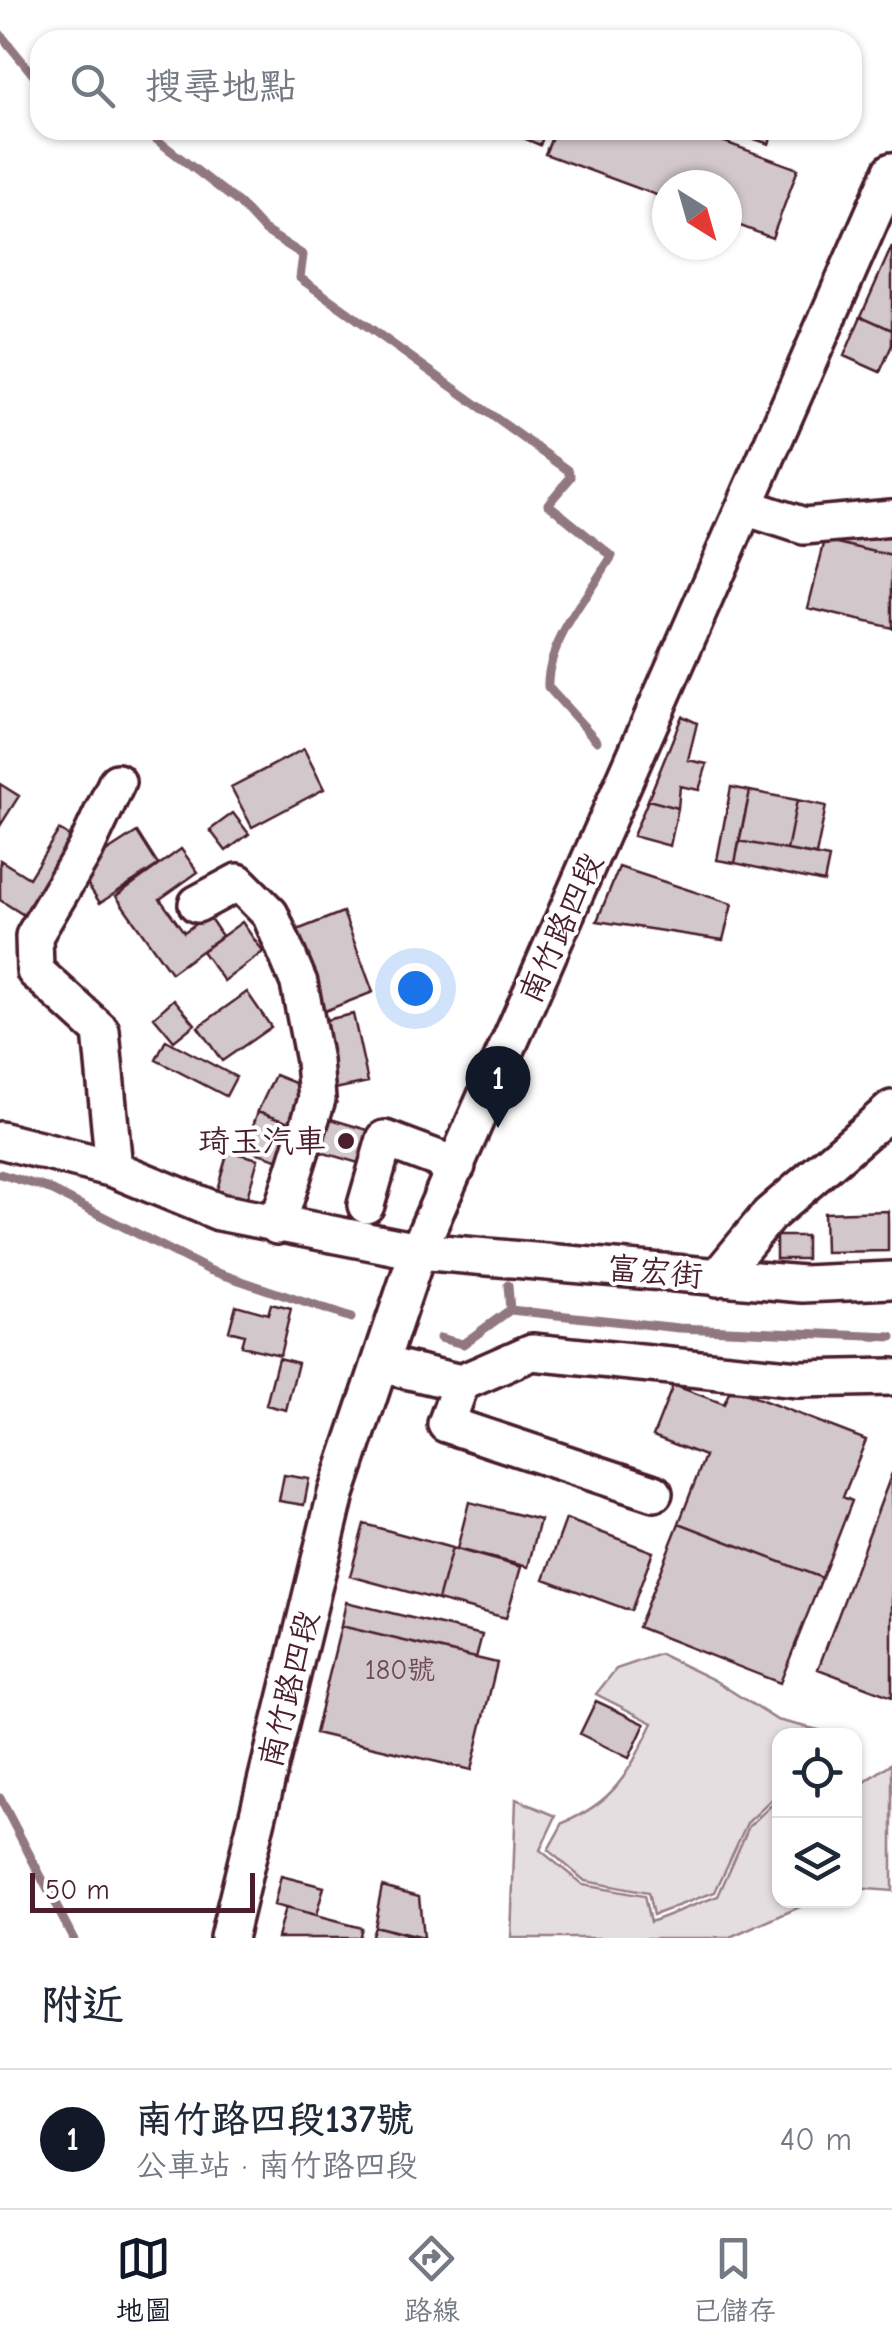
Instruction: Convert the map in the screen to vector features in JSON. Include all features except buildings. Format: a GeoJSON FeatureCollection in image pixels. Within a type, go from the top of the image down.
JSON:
{"type":"FeatureCollection","features":[{"type":"Feature","properties":{"kind":"street","name":"南竹路四段"},"geometry":{"type":"LineString","coordinates":[[228,1938],[336,1494],[418,1250],[892,171]]}},
{"type":"Feature","properties":{"kind":"street"},"geometry":{"type":"LineString","coordinates":[[745,507],[804,526],[892,518]]}},
{"type":"Feature","properties":{"kind":"street"},"geometry":{"type":"LineString","coordinates":[[114,1169],[101,1031],[35,971],[34,936],[85,850],[118,782]]}},
{"type":"Feature","properties":{"kind":"street"},"geometry":{"type":"LineString","coordinates":[[197,904],[238,882],[270,914],[299,983],[317,1099],[277,1226]]}},
{"type":"Feature","properties":{"kind":"street"},"geometry":{"type":"LineString","coordinates":[[717,1278],[769,1215],[892,1109]]}},
{"type":"Feature","properties":{"kind":"street"},"geometry":{"type":"LineString","coordinates":[[366,1205],[385,1139],[456,1166]]}},
{"type":"Feature","properties":{"kind":"street","name":"富宏街"},"geometry":{"type":"LineString","coordinates":[[0,1140],[114,1169],[218,1212],[418,1250],[803,1284],[892,1280]]}},
{"type":"Feature","properties":{"kind":"street"},"geometry":{"type":"LineString","coordinates":[[380,1364],[461,1383],[532,1352],[798,1380],[892,1377]]}},
{"type":"Feature","properties":{"kind":"street"},"geometry":{"type":"LineString","coordinates":[[461,1383],[446,1424],[654,1493]]}},
{"type":"Feature","properties":{"kind":"shaded area"},"geometry":{"type":"Polygon","coordinates":[[[660,1654],[714,1680],[777,1720],[810,1728],[772,1728],[772,1800],[747,1823],[715,1892],[653,1915],[648,1893],[585,1881],[548,1850],[563,1823],[596,1805],[618,1784],[653,1723],[596,1694],[616,1669],[660,1654]]]}},
{"type":"Feature","properties":{"kind":"shaded area"},"geometry":{"type":"Polygon","coordinates":[[[892,1763],[892,1891],[862,1889],[862,1784],[892,1763]]]}},
{"type":"Feature","properties":{"kind":"shaded area"},"geometry":{"type":"Polygon","coordinates":[[[516,1799],[556,1816],[540,1850],[583,1885],[644,1896],[650,1922],[718,1896],[749,1826],[772,1805],[772,1908],[797,1908],[730,1938],[511,1938],[516,1799]]]}},
{"type":"Feature","properties":{"kind":"waterway"},"geometry":{"type":"LineString","coordinates":[[0,34],[30,71]]}},
{"type":"Feature","properties":{"kind":"waterway"},"geometry":{"type":"LineString","coordinates":[[157,140],[239,203],[264,230],[303,255],[300,278],[568,470],[571,477],[548,504],[612,556],[562,636],[549,670],[548,687],[597,741]]}},
{"type":"Feature","properties":{"kind":"waterway"},"geometry":{"type":"LineString","coordinates":[[0,1174],[47,1188],[209,1270],[351,1318]]}},
{"type":"Feature","properties":{"kind":"waterway"},"geometry":{"type":"LineString","coordinates":[[508,1285],[510,1310]]}},
{"type":"Feature","properties":{"kind":"waterway"},"geometry":{"type":"LineString","coordinates":[[440,1338],[463,1344],[510,1310],[679,1328],[892,1337]]}},
{"type":"Feature","properties":{"kind":"waterway"},"geometry":{"type":"LineString","coordinates":[[0,1798],[73,1938]]}},
{"type":"Feature","properties":{"kind":"place","name":"南竹路四段137號"},"geometry":{"type":"Point","coordinates":[498,1128]}},
{"type":"Feature","properties":{"kind":"place","name":"琦玉汽車"},"geometry":{"type":"Point","coordinates":[346,1141]}}]}
